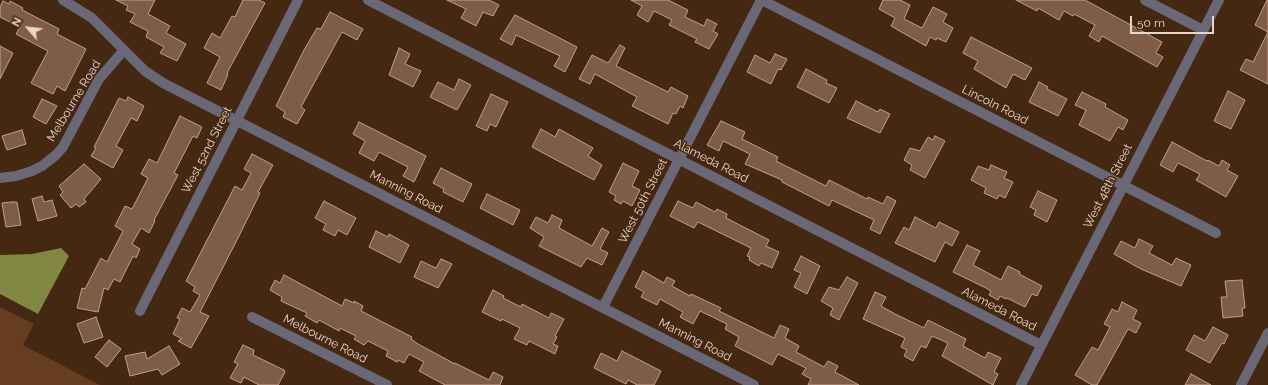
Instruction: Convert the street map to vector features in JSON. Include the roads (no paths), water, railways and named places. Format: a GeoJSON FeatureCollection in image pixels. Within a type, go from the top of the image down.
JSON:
{"type":"FeatureCollection","features":[{"type":"Feature","properties":{"kind":"street","name":"Manning Road"},"geometry":{"type":"LineString","coordinates":[[63,0],[86,13],[145,71],[158,81],[754,385]]}},
{"type":"Feature","properties":{"kind":"street","name":"West 52nd Street"},"geometry":{"type":"LineString","coordinates":[[140,311],[298,0]]}},
{"type":"Feature","properties":{"kind":"street","name":"Alameda Road"},"geometry":{"type":"LineString","coordinates":[[368,0],[1041,345]]}},
{"type":"Feature","properties":{"kind":"street","name":"West 50th Street"},"geometry":{"type":"LineString","coordinates":[[603,307],[762,0]]}},
{"type":"Feature","properties":{"kind":"street","name":"Lincoln Road"},"geometry":{"type":"LineString","coordinates":[[762,0],[1216,233]]}},
{"type":"Feature","properties":{"kind":"street"},"geometry":{"type":"LineString","coordinates":[[1145,0],[1203,30]]}},
{"type":"Feature","properties":{"kind":"street","name":"West 48th Street"},"geometry":{"type":"LineString","coordinates":[[1021,385],[1219,0]]}},
{"type":"Feature","properties":{"kind":"street","name":"Melbourne Road"},"geometry":{"type":"LineString","coordinates":[[0,178],[16,176],[32,171],[42,166],[56,155],[63,147],[99,78],[124,50]]}},
{"type":"Feature","properties":{"kind":"street","name":"Melbourne Road"},"geometry":{"type":"LineString","coordinates":[[252,317],[387,385]]}},
{"type":"Feature","properties":{"kind":"street"},"geometry":{"type":"LineString","coordinates":[[1241,385],[1268,333]]}}]}
